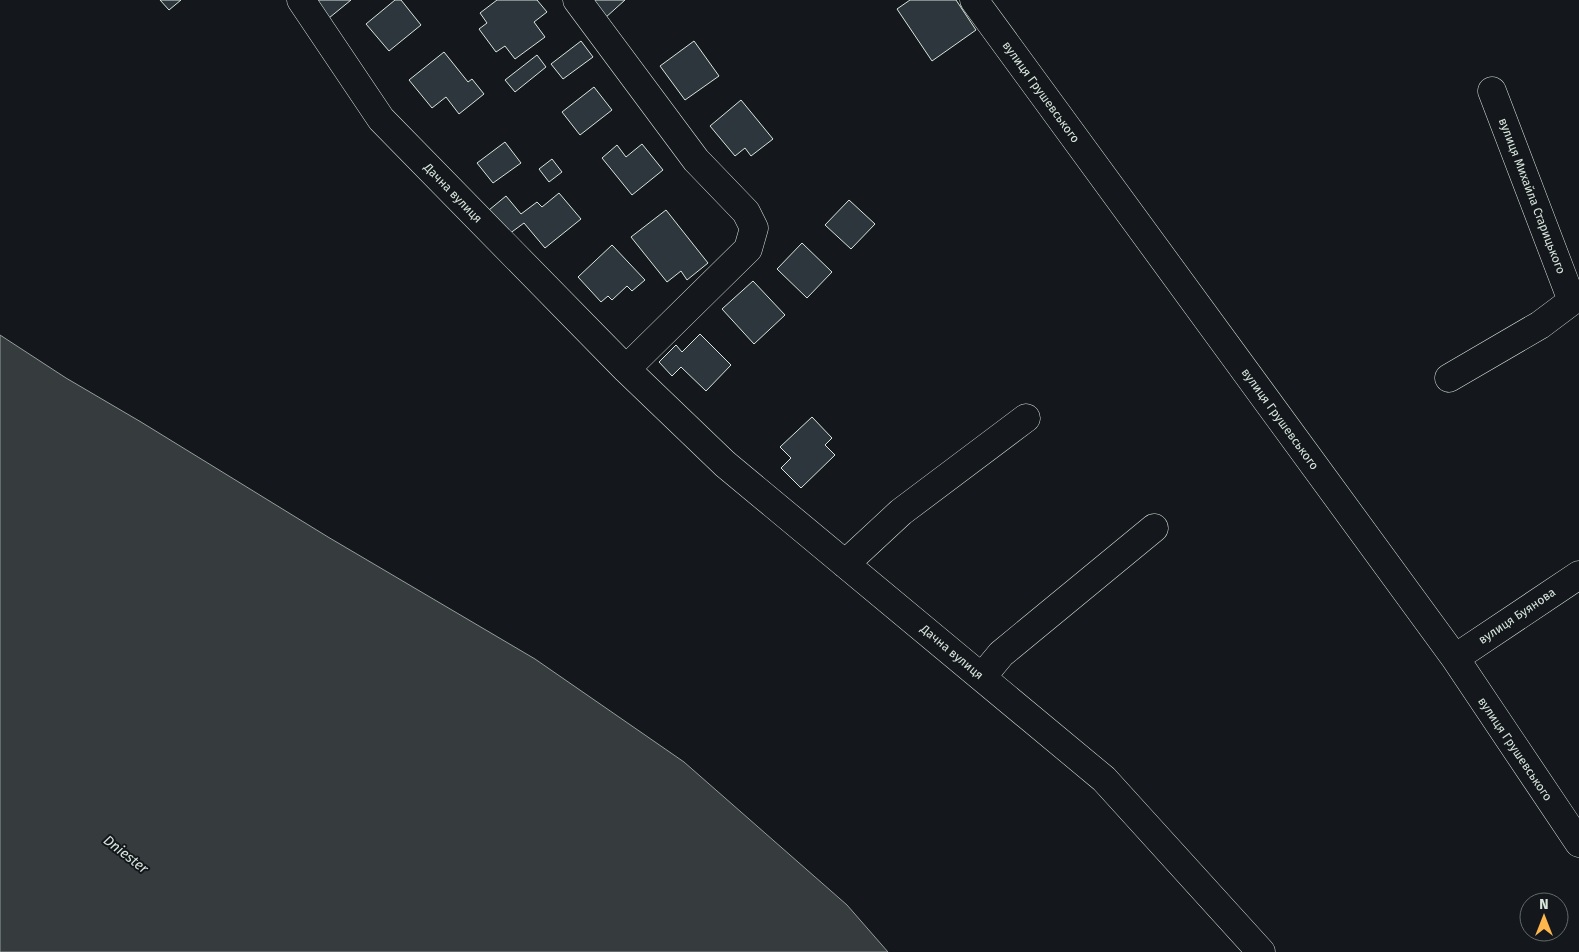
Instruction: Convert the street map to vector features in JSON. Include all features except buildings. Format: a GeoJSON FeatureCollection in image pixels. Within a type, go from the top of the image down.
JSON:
{"type":"FeatureCollection","features":[{"type":"Feature","properties":{"kind":"street","name":"Дачна вулиця"},"geometry":{"type":"LineString","coordinates":[[301,0],[381,119],[626,369],[724,464],[1104,778],[1261,952]]}},
{"type":"Feature","properties":{"kind":"street"},"geometry":{"type":"LineString","coordinates":[[577,0],[696,160],[746,212],[754,228],[748,249],[626,369]]}},
{"type":"Feature","properties":{"kind":"street","name":"вулиця Грушевського"},"geometry":{"type":"LineString","coordinates":[[974,0],[1455,658],[1579,843]]}},
{"type":"Feature","properties":{"kind":"street","name":"вулиця Михайла Старицького"},"geometry":{"type":"LineString","coordinates":[[1449,378],[1540,325],[1575,300],[1492,91]]}},
{"type":"Feature","properties":{"kind":"street"},"geometry":{"type":"LineString","coordinates":[[845,564],[901,512],[1026,418]]}},
{"type":"Feature","properties":{"kind":"street"},"geometry":{"type":"LineString","coordinates":[[982,677],[1002,654],[1154,528]]}},
{"type":"Feature","properties":{"kind":"street","name":"вулиця Буянова"},"geometry":{"type":"LineString","coordinates":[[1455,658],[1579,575]]}},
{"type":"Feature","properties":{"kind":"water","name":"Dniester"},"geometry":{"type":"Polygon","coordinates":[[[0,335],[66,378],[328,537],[535,659],[684,762],[847,905],[888,952],[0,952],[0,335]]]}}]}
